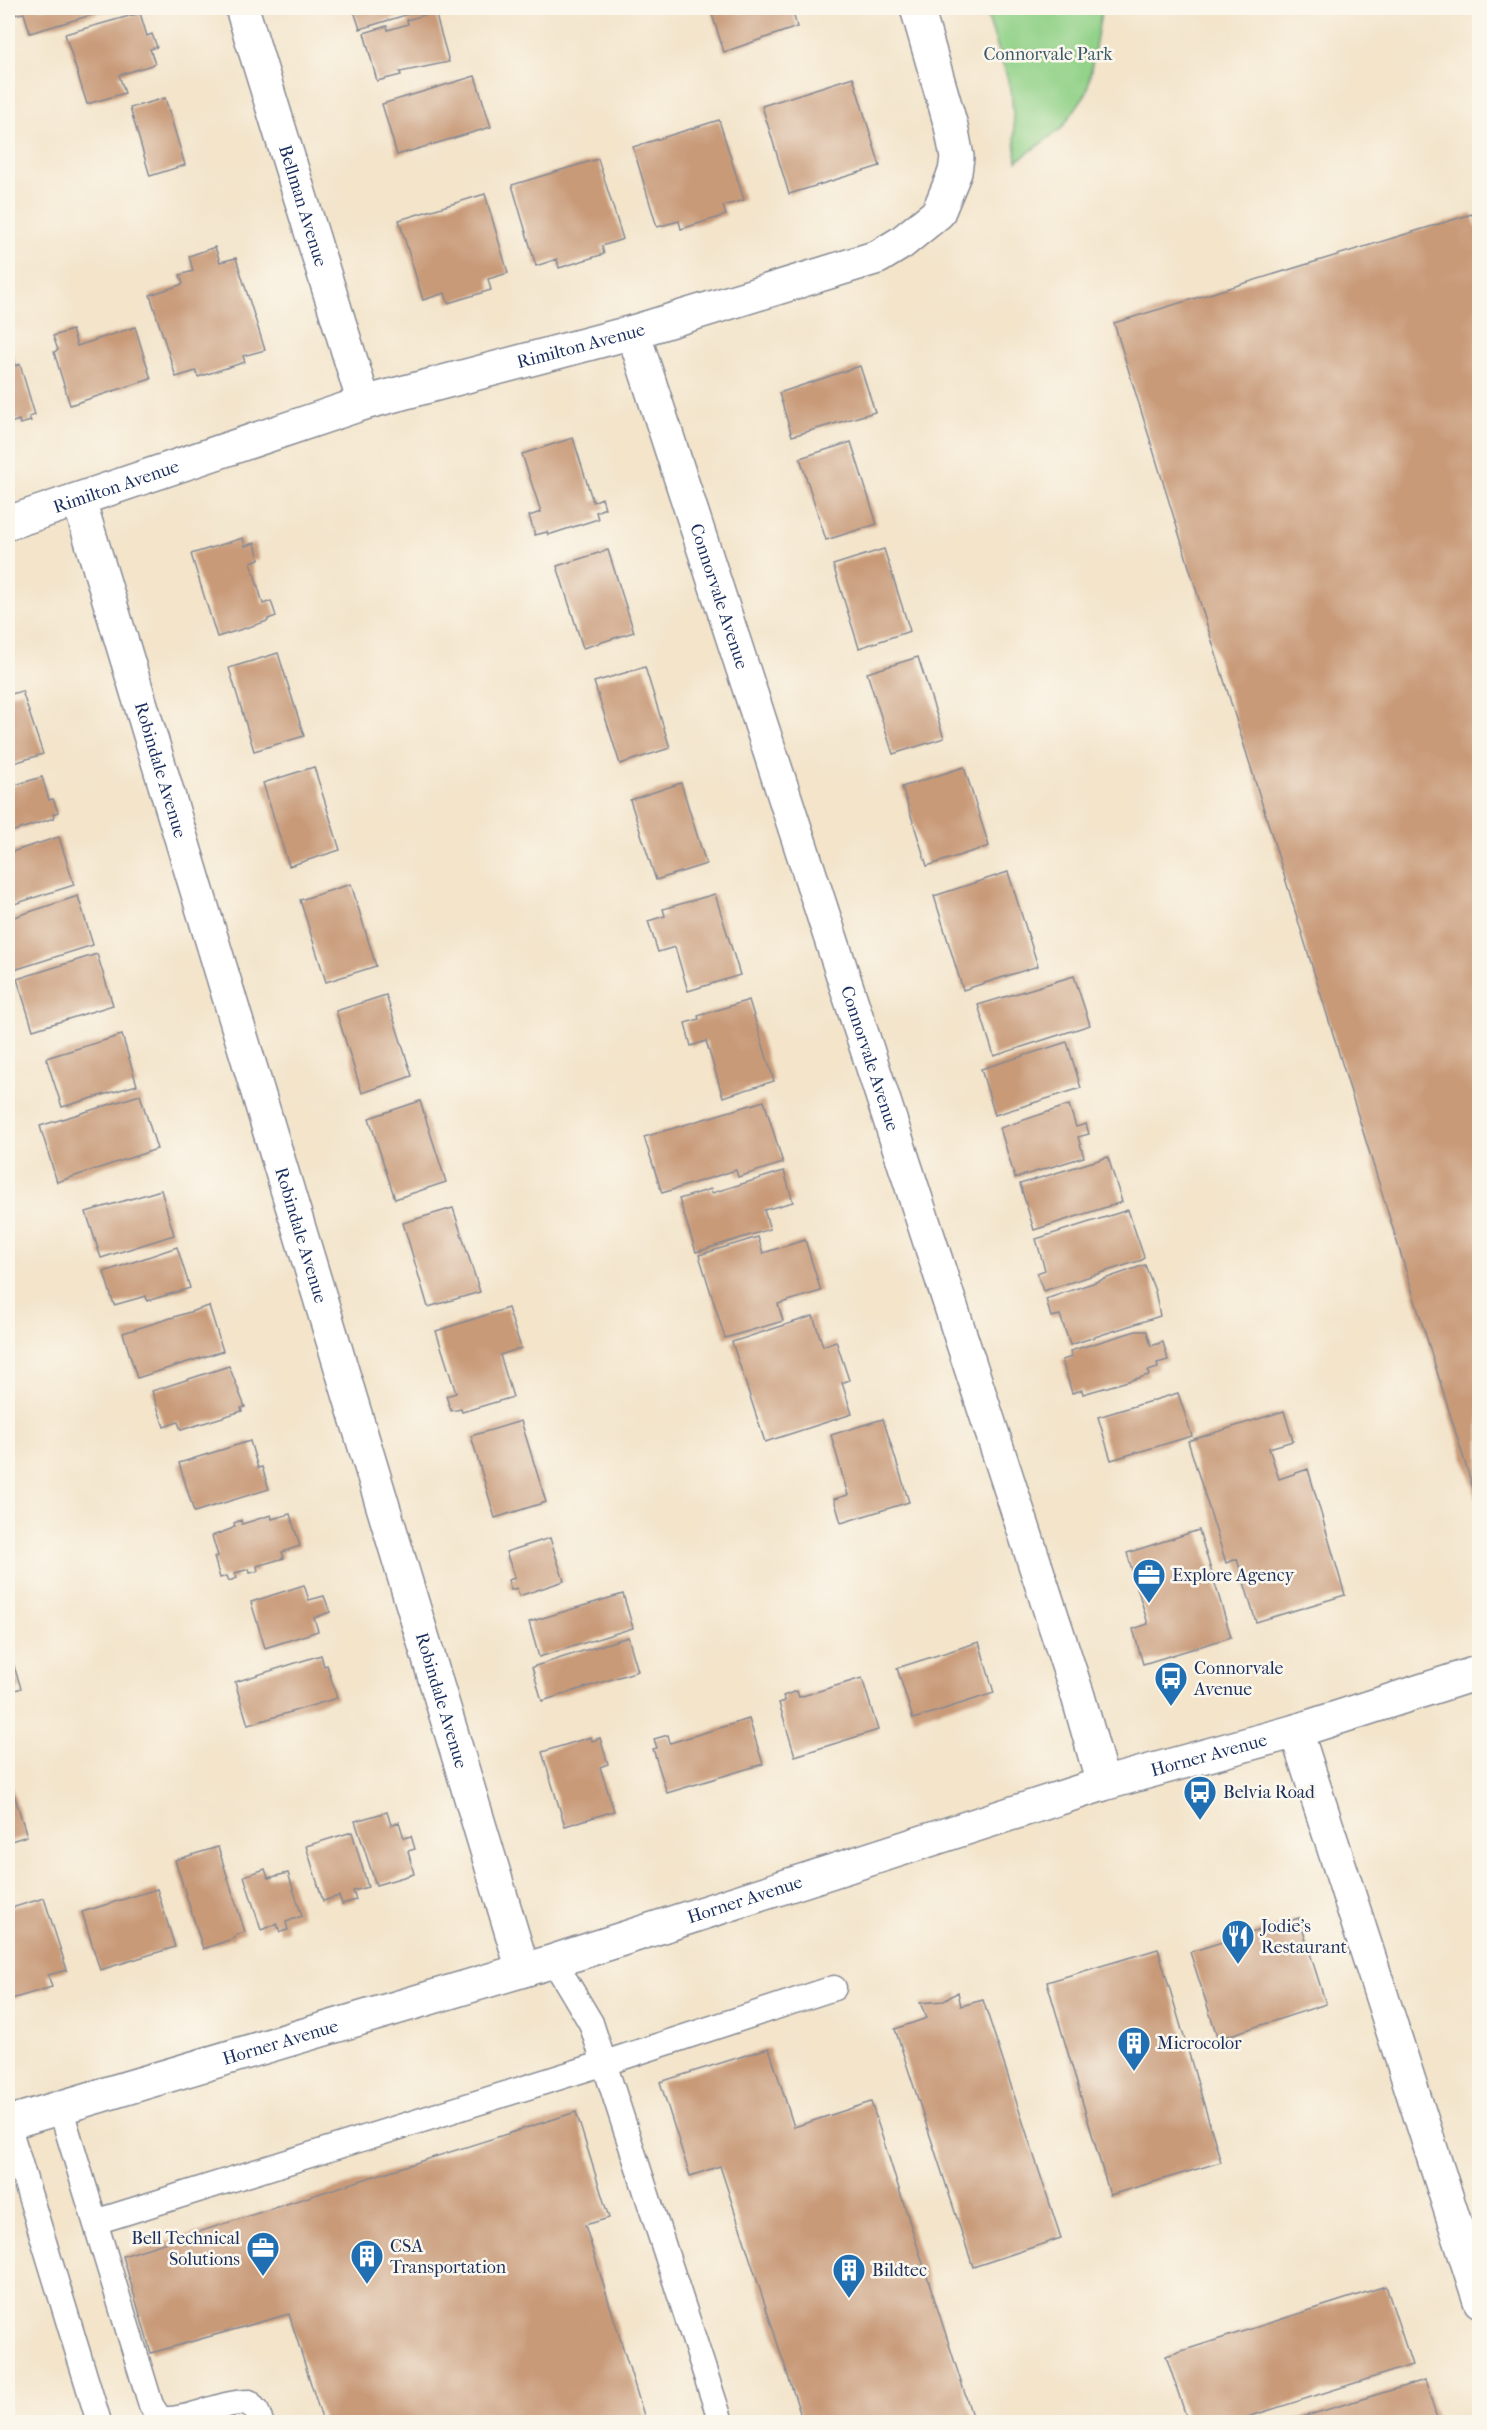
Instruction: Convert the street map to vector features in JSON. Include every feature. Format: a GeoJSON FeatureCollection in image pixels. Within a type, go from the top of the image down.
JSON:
{"type":"FeatureCollection","features":[{"type":"Feature","properties":{"kind":"street","name":"Bellman Avenue"},"geometry":{"type":"LineString","coordinates":[[242,8],[364,404]]}},
{"type":"Feature","properties":{"kind":"street","name":"Rimilton Avenue"},"geometry":{"type":"LineString","coordinates":[[8,523],[364,404],[633,332],[878,257],[901,243],[938,213],[955,172],[957,157],[951,126],[917,8]]}},
{"type":"Feature","properties":{"kind":"street","name":"Connorvale Avenue"},"geometry":{"type":"LineString","coordinates":[[633,332],[1074,1685],[1103,1785]]}},
{"type":"Feature","properties":{"kind":"street","name":"Robindale Avenue"},"geometry":{"type":"LineString","coordinates":[[79,500],[523,1970]]}},
{"type":"Feature","properties":{"kind":"street","name":"Horner Avenue"},"geometry":{"type":"LineString","coordinates":[[8,2124],[554,1961],[1103,1785],[1296,1731],[1479,1672]]}},
{"type":"Feature","properties":{"kind":"street"},"geometry":{"type":"LineString","coordinates":[[1296,1731],[1479,2301]]}},
{"type":"Feature","properties":{"kind":"lane"},"geometry":{"type":"LineString","coordinates":[[554,1961],[591,2023],[721,2422]]}},
{"type":"Feature","properties":{"kind":"lane"},"geometry":{"type":"LineString","coordinates":[[95,2222],[605,2063],[834,1988]]}},
{"type":"Feature","properties":{"kind":"lane"},"geometry":{"type":"LineString","coordinates":[[60,2107],[152,2405],[160,2419],[175,2420],[233,2402],[249,2402],[258,2412],[261,2422]]}},
{"type":"Feature","properties":{"kind":"lane"},"geometry":{"type":"LineString","coordinates":[[8,2124],[99,2422]]}},
{"type":"Feature","properties":{"kind":"green space","name":"Connorvale Park"},"geometry":{"type":"Polygon","coordinates":[[[985,8],[1102,8],[1087,92],[1062,128],[1017,161],[1011,89],[985,8]]]}},
{"type":"Feature","properties":{"kind":"building"},"geometry":{"type":"Polygon","coordinates":[[[10,8],[104,8],[105,11],[30,33],[24,13],[13,15],[10,8]]]}},
{"type":"Feature","properties":{"kind":"building"},"geometry":{"type":"Polygon","coordinates":[[[353,8],[428,8],[360,29],[353,8]]]}},
{"type":"Feature","properties":{"kind":"building"},"geometry":{"type":"Polygon","coordinates":[[[710,8],[796,8],[792,9],[797,27],[724,52],[710,8]]]}},
{"type":"Feature","properties":{"kind":"building"},"geometry":{"type":"Polygon","coordinates":[[[435,12],[449,62],[400,72],[401,75],[377,81],[364,33],[387,26],[388,30],[408,24],[407,20],[435,12]]]}},
{"type":"Feature","properties":{"kind":"building"},"geometry":{"type":"Polygon","coordinates":[[[140,13],[147,36],[152,34],[157,47],[150,49],[155,64],[119,75],[125,93],[87,104],[65,34],[140,13]]]}},
{"type":"Feature","properties":{"kind":"building"},"geometry":{"type":"Polygon","coordinates":[[[475,76],[491,127],[397,155],[382,104],[475,76]]]}},
{"type":"Feature","properties":{"kind":"building"},"geometry":{"type":"Polygon","coordinates":[[[853,77],[880,166],[789,194],[762,106],[853,77]]]}},
{"type":"Feature","properties":{"kind":"building"},"geometry":{"type":"Polygon","coordinates":[[[165,98],[185,165],[150,176],[130,108],[165,98]]]}},
{"type":"Feature","properties":{"kind":"building"},"geometry":{"type":"Polygon","coordinates":[[[719,120],[744,200],[723,206],[726,215],[681,229],[679,221],[657,227],[633,147],[719,120]]]}},
{"type":"Feature","properties":{"kind":"building"},"geometry":{"type":"Polygon","coordinates":[[[598,159],[623,239],[602,246],[604,254],[559,268],[557,259],[536,266],[512,185],[598,159]]]}},
{"type":"Feature","properties":{"kind":"building"},"geometry":{"type":"Polygon","coordinates":[[[485,194],[508,273],[488,279],[491,290],[448,303],[445,293],[423,300],[399,220],[485,194]]]}},
{"type":"Feature","properties":{"kind":"building"},"geometry":{"type":"Polygon","coordinates":[[[1472,214],[1480,239],[1479,1508],[1114,323],[1472,214]]]}},
{"type":"Feature","properties":{"kind":"building"},"geometry":{"type":"Polygon","coordinates":[[[215,247],[220,262],[236,258],[265,350],[243,356],[245,362],[198,377],[196,371],[176,377],[150,295],[183,284],[180,275],[193,271],[189,256],[215,247]]]}},
{"type":"Feature","properties":{"kind":"building"},"geometry":{"type":"Polygon","coordinates":[[[135,327],[151,379],[70,405],[54,352],[58,350],[53,336],[72,330],[77,346],[135,327]]]}},
{"type":"Feature","properties":{"kind":"building"},"geometry":{"type":"Polygon","coordinates":[[[11,350],[16,366],[20,364],[35,415],[29,417],[31,421],[20,424],[19,420],[8,424],[8,351],[11,350]]]}},
{"type":"Feature","properties":{"kind":"building"},"geometry":{"type":"Polygon","coordinates":[[[860,366],[875,412],[792,436],[779,393],[860,366]]]}},
{"type":"Feature","properties":{"kind":"building"},"geometry":{"type":"Polygon","coordinates":[[[573,438],[593,502],[602,498],[605,508],[596,512],[598,519],[548,535],[547,532],[535,535],[529,516],[541,512],[522,454],[573,438]]]}},
{"type":"Feature","properties":{"kind":"building"},"geometry":{"type":"Polygon","coordinates":[[[851,442],[877,524],[826,540],[800,458],[851,442]]]}},
{"type":"Feature","properties":{"kind":"building"},"geometry":{"type":"Polygon","coordinates":[[[243,538],[245,546],[255,543],[259,559],[251,562],[263,604],[271,601],[276,616],[268,621],[217,637],[191,554],[243,538]]]}},
{"type":"Feature","properties":{"kind":"building"},"geometry":{"type":"Polygon","coordinates":[[[884,549],[910,631],[859,648],[833,565],[884,549]]]}},
{"type":"Feature","properties":{"kind":"building"},"geometry":{"type":"Polygon","coordinates":[[[608,550],[634,632],[583,648],[557,566],[608,550]]]}},
{"type":"Feature","properties":{"kind":"building"},"geometry":{"type":"Polygon","coordinates":[[[278,653],[304,736],[254,751],[229,668],[278,653]]]}},
{"type":"Feature","properties":{"kind":"building"},"geometry":{"type":"Polygon","coordinates":[[[918,657],[944,738],[893,754],[867,673],[918,657]]]}},
{"type":"Feature","properties":{"kind":"building"},"geometry":{"type":"Polygon","coordinates":[[[645,667],[670,748],[620,764],[594,682],[645,667]]]}},
{"type":"Feature","properties":{"kind":"building"},"geometry":{"type":"Polygon","coordinates":[[[22,691],[43,754],[8,765],[8,695],[22,691]]]}},
{"type":"Feature","properties":{"kind":"building"},"geometry":{"type":"Polygon","coordinates":[[[314,767],[340,850],[289,866],[263,783],[314,767]]]}},
{"type":"Feature","properties":{"kind":"building"},"geometry":{"type":"Polygon","coordinates":[[[964,767],[989,846],[927,866],[902,787],[964,767]]]}},
{"type":"Feature","properties":{"kind":"building"},"geometry":{"type":"Polygon","coordinates":[[[42,777],[49,800],[53,799],[58,812],[53,814],[54,818],[8,833],[8,787],[42,777]]]}},
{"type":"Feature","properties":{"kind":"building"},"geometry":{"type":"Polygon","coordinates":[[[681,783],[706,864],[656,880],[630,800],[681,783]]]}},
{"type":"Feature","properties":{"kind":"building"},"geometry":{"type":"Polygon","coordinates":[[[59,837],[74,885],[8,906],[8,853],[59,837]]]}},
{"type":"Feature","properties":{"kind":"building"},"geometry":{"type":"Polygon","coordinates":[[[1008,872],[1038,966],[963,990],[934,896],[1008,872]]]}},
{"type":"Feature","properties":{"kind":"building"},"geometry":{"type":"Polygon","coordinates":[[[351,884],[376,966],[326,982],[300,900],[351,884]]]}},
{"type":"Feature","properties":{"kind":"building"},"geometry":{"type":"Polygon","coordinates":[[[715,894],[740,975],[688,991],[675,947],[658,952],[648,921],[665,916],[663,909],[715,894]]]}},
{"type":"Feature","properties":{"kind":"building"},"geometry":{"type":"Polygon","coordinates":[[[78,896],[93,945],[14,970],[8,950],[8,919],[78,896]]]}},
{"type":"Feature","properties":{"kind":"building"},"geometry":{"type":"Polygon","coordinates":[[[97,954],[113,1005],[33,1030],[17,979],[97,954]]]}},
{"type":"Feature","properties":{"kind":"building"},"geometry":{"type":"Polygon","coordinates":[[[1074,976],[1090,1025],[994,1056],[978,1005],[1074,976]]]}},
{"type":"Feature","properties":{"kind":"building"},"geometry":{"type":"Polygon","coordinates":[[[386,995],[412,1076],[362,1093],[336,1011],[386,995]]]}},
{"type":"Feature","properties":{"kind":"building"},"geometry":{"type":"Polygon","coordinates":[[[749,1000],[774,1081],[723,1097],[706,1041],[691,1046],[685,1023],[699,1019],[698,1016],[749,1000]]]}},
{"type":"Feature","properties":{"kind":"building"},"geometry":{"type":"Polygon","coordinates":[[[122,1035],[137,1085],[62,1107],[46,1058],[122,1035]]]}},
{"type":"Feature","properties":{"kind":"building"},"geometry":{"type":"Polygon","coordinates":[[[1067,1042],[1081,1088],[995,1115],[981,1069],[1067,1042]]]}},
{"type":"Feature","properties":{"kind":"building"},"geometry":{"type":"Polygon","coordinates":[[[140,1095],[157,1149],[57,1182],[40,1126],[140,1095]]]}},
{"type":"Feature","properties":{"kind":"building"},"geometry":{"type":"Polygon","coordinates":[[[420,1101],[446,1182],[395,1199],[369,1118],[420,1101]]]}},
{"type":"Feature","properties":{"kind":"building"},"geometry":{"type":"Polygon","coordinates":[[[764,1101],[783,1163],[738,1177],[736,1170],[662,1193],[644,1137],[764,1101]]]}},
{"type":"Feature","properties":{"kind":"building"},"geometry":{"type":"Polygon","coordinates":[[[1069,1105],[1076,1127],[1086,1124],[1089,1134],[1078,1137],[1084,1157],[1015,1178],[1000,1128],[1069,1105]]]}},
{"type":"Feature","properties":{"kind":"building"},"geometry":{"type":"Polygon","coordinates":[[[1108,1157],[1122,1202],[1034,1230],[1020,1184],[1108,1157]]]}},
{"type":"Feature","properties":{"kind":"building"},"geometry":{"type":"Polygon","coordinates":[[[784,1171],[793,1202],[764,1210],[770,1229],[696,1252],[679,1199],[711,1189],[712,1193],[784,1171]]]}},
{"type":"Feature","properties":{"kind":"building"},"geometry":{"type":"Polygon","coordinates":[[[161,1190],[174,1235],[101,1258],[86,1212],[161,1190]]]}},
{"type":"Feature","properties":{"kind":"building"},"geometry":{"type":"Polygon","coordinates":[[[453,1208],[480,1292],[428,1307],[403,1223],[453,1208]]]}},
{"type":"Feature","properties":{"kind":"building"},"geometry":{"type":"Polygon","coordinates":[[[1128,1210],[1144,1257],[1142,1260],[1043,1291],[1037,1273],[1045,1270],[1036,1239],[1128,1210]]]}},
{"type":"Feature","properties":{"kind":"building"},"geometry":{"type":"Polygon","coordinates":[[[758,1237],[763,1253],[805,1240],[821,1291],[778,1304],[783,1321],[725,1338],[699,1255],[758,1237]]]}},
{"type":"Feature","properties":{"kind":"building"},"geometry":{"type":"Polygon","coordinates":[[[177,1247],[190,1288],[147,1301],[146,1296],[114,1305],[104,1272],[177,1247]]]}},
{"type":"Feature","properties":{"kind":"building"},"geometry":{"type":"Polygon","coordinates":[[[1145,1265],[1155,1291],[1160,1316],[1070,1345],[1060,1315],[1051,1317],[1046,1299],[1145,1265]]]}},
{"type":"Feature","properties":{"kind":"building"},"geometry":{"type":"Polygon","coordinates":[[[209,1306],[223,1351],[137,1378],[123,1333],[209,1306]]]}},
{"type":"Feature","properties":{"kind":"building"},"geometry":{"type":"Polygon","coordinates":[[[508,1308],[521,1348],[500,1355],[513,1397],[462,1412],[461,1409],[451,1411],[446,1396],[456,1393],[436,1331],[508,1308]]]}},
{"type":"Feature","properties":{"kind":"building"},"geometry":{"type":"Polygon","coordinates":[[[813,1316],[823,1346],[836,1341],[849,1380],[842,1383],[852,1414],[765,1442],[732,1342],[813,1316]]]}},
{"type":"Feature","properties":{"kind":"building"},"geometry":{"type":"Polygon","coordinates":[[[1136,1331],[1147,1331],[1151,1346],[1163,1342],[1168,1360],[1157,1363],[1158,1368],[1148,1371],[1149,1375],[1083,1394],[1082,1390],[1072,1393],[1062,1360],[1072,1357],[1070,1351],[1136,1331]]]}},
{"type":"Feature","properties":{"kind":"building"},"geometry":{"type":"Polygon","coordinates":[[[229,1366],[245,1407],[241,1408],[242,1411],[181,1430],[178,1422],[164,1427],[152,1391],[229,1366]]]}},
{"type":"Feature","properties":{"kind":"building"},"geometry":{"type":"Polygon","coordinates":[[[1178,1393],[1192,1436],[1111,1460],[1098,1417],[1178,1393]]]}},
{"type":"Feature","properties":{"kind":"building"},"geometry":{"type":"Polygon","coordinates":[[[1284,1411],[1293,1441],[1269,1448],[1279,1479],[1308,1469],[1345,1595],[1256,1622],[1237,1559],[1226,1563],[1188,1441],[1284,1411]]]}},
{"type":"Feature","properties":{"kind":"building"},"geometry":{"type":"Polygon","coordinates":[[[883,1419],[909,1502],[841,1523],[834,1499],[848,1495],[831,1435],[883,1419]]]}},
{"type":"Feature","properties":{"kind":"building"},"geometry":{"type":"Polygon","coordinates":[[[521,1421],[546,1502],[495,1518],[471,1436],[521,1421]]]}},
{"type":"Feature","properties":{"kind":"building"},"geometry":{"type":"Polygon","coordinates":[[[250,1441],[258,1468],[262,1467],[269,1489],[194,1512],[179,1463],[250,1441]]]}},
{"type":"Feature","properties":{"kind":"building"},"geometry":{"type":"Polygon","coordinates":[[[290,1514],[300,1546],[282,1552],[284,1558],[257,1566],[258,1571],[250,1573],[249,1569],[235,1573],[237,1578],[229,1581],[227,1576],[220,1578],[214,1557],[218,1556],[212,1536],[231,1529],[235,1526],[234,1523],[241,1520],[242,1524],[271,1515],[272,1519],[290,1514]]]}},
{"type":"Feature","properties":{"kind":"building"},"geometry":{"type":"Polygon","coordinates":[[[1199,1530],[1231,1637],[1143,1664],[1133,1629],[1148,1624],[1127,1553],[1199,1530]]]}},
{"type":"Feature","properties":{"kind":"building"},"geometry":{"type":"Polygon","coordinates":[[[550,1538],[564,1581],[519,1596],[517,1588],[511,1590],[508,1580],[515,1578],[506,1552],[550,1538]]]}},
{"type":"Feature","properties":{"kind":"building"},"geometry":{"type":"Polygon","coordinates":[[[304,1585],[309,1600],[324,1596],[330,1612],[314,1618],[318,1631],[265,1648],[251,1602],[304,1585]]]}},
{"type":"Feature","properties":{"kind":"building"},"geometry":{"type":"Polygon","coordinates":[[[623,1594],[633,1628],[539,1657],[529,1622],[623,1594]]]}},
{"type":"Feature","properties":{"kind":"building"},"geometry":{"type":"Polygon","coordinates":[[[628,1637],[638,1671],[542,1701],[532,1667],[628,1637]]]}},
{"type":"Feature","properties":{"kind":"building"},"geometry":{"type":"Polygon","coordinates":[[[979,1642],[994,1693],[913,1719],[897,1668],[979,1642]]]}},
{"type":"Feature","properties":{"kind":"building"},"geometry":{"type":"Polygon","coordinates":[[[321,1655],[324,1666],[327,1665],[337,1698],[248,1725],[235,1682],[321,1655]]]}},
{"type":"Feature","properties":{"kind":"building"},"geometry":{"type":"Polygon","coordinates":[[[12,1660],[21,1688],[8,1693],[8,1661],[12,1660]]]}},
{"type":"Feature","properties":{"kind":"building"},"geometry":{"type":"Polygon","coordinates":[[[862,1678],[878,1730],[795,1756],[779,1703],[785,1701],[783,1696],[797,1691],[799,1697],[862,1678]]]}},
{"type":"Feature","properties":{"kind":"building"},"geometry":{"type":"Polygon","coordinates":[[[749,1719],[763,1764],[667,1793],[653,1749],[657,1748],[654,1739],[668,1735],[670,1743],[749,1719]]]}},
{"type":"Feature","properties":{"kind":"building"},"geometry":{"type":"Polygon","coordinates":[[[591,1737],[592,1741],[600,1738],[608,1764],[600,1767],[614,1811],[565,1826],[542,1752],[591,1737]]]}},
{"type":"Feature","properties":{"kind":"building"},"geometry":{"type":"Polygon","coordinates":[[[12,1788],[27,1836],[8,1842],[8,1789],[12,1788]]]}},
{"type":"Feature","properties":{"kind":"building"},"geometry":{"type":"Polygon","coordinates":[[[387,1812],[391,1825],[399,1822],[404,1838],[411,1836],[415,1849],[408,1851],[414,1874],[376,1885],[355,1821],[387,1812]]]}},
{"type":"Feature","properties":{"kind":"building"},"geometry":{"type":"Polygon","coordinates":[[[352,1832],[368,1887],[353,1891],[356,1900],[342,1904],[339,1896],[323,1901],[306,1846],[352,1832]]]}},
{"type":"Feature","properties":{"kind":"building"},"geometry":{"type":"Polygon","coordinates":[[[218,1847],[245,1932],[234,1936],[235,1938],[203,1949],[175,1860],[218,1847]]]}},
{"type":"Feature","properties":{"kind":"building"},"geometry":{"type":"Polygon","coordinates":[[[265,1869],[268,1878],[288,1873],[302,1916],[286,1922],[288,1930],[280,1932],[277,1924],[261,1930],[244,1876],[265,1869]]]}},
{"type":"Feature","properties":{"kind":"building"},"geometry":{"type":"Polygon","coordinates":[[[157,1889],[175,1947],[100,1970],[82,1912],[157,1889]]]}},
{"type":"Feature","properties":{"kind":"building"},"geometry":{"type":"Polygon","coordinates":[[[44,1898],[67,1970],[48,1975],[52,1987],[8,2000],[8,1909],[44,1898]]]}},
{"type":"Feature","properties":{"kind":"building"},"geometry":{"type":"Polygon","coordinates":[[[1299,1918],[1326,2004],[1218,2039],[1190,1952],[1299,1918]]]}},
{"type":"Feature","properties":{"kind":"building","name":"Microcolor"},"geometry":{"type":"Polygon","coordinates":[[[1158,1949],[1221,2162],[1110,2195],[1047,1982],[1158,1949]]]}},
{"type":"Feature","properties":{"kind":"building"},"geometry":{"type":"Polygon","coordinates":[[[958,1992],[961,2006],[983,2000],[1061,2238],[973,2267],[895,2029],[927,2018],[920,2003],[944,2001],[958,1992]]]}},
{"type":"Feature","properties":{"kind":"building","name":"Bildtec"},"geometry":{"type":"Polygon","coordinates":[[[769,2048],[794,2127],[871,2102],[974,2422],[803,2422],[720,2166],[690,2176],[660,2082],[769,2048]]]}},
{"type":"Feature","properties":{"kind":"building","name":"CSA Transportation"},"geometry":{"type":"Polygon","coordinates":[[[576,2112],[609,2218],[585,2225],[646,2422],[323,2422],[289,2314],[151,2353],[123,2256],[576,2112]]]}},
{"type":"Feature","properties":{"kind":"building"},"geometry":{"type":"Polygon","coordinates":[[[1386,2286],[1412,2365],[1232,2422],[1188,2422],[1166,2356],[1386,2286]]]}},
{"type":"Feature","properties":{"kind":"building"},"geometry":{"type":"Polygon","coordinates":[[[1425,2380],[1438,2422],[1286,2422],[1425,2380]]]}},
{"type":"Feature","properties":{"kind":"place","name":"Explore Agency"},"geometry":{"type":"Point","coordinates":[1149,1604]}},
{"type":"Feature","properties":{"kind":"place","name":"Connorvale Avenue"},"geometry":{"type":"Point","coordinates":[1171,1707]}},
{"type":"Feature","properties":{"kind":"place","name":"Belvia Road"},"geometry":{"type":"Point","coordinates":[1200,1821]}},
{"type":"Feature","properties":{"kind":"place","name":"Jodie's Restaurant"},"geometry":{"type":"Point","coordinates":[1238,1965]}},
{"type":"Feature","properties":{"kind":"place","name":"Microcolor"},"geometry":{"type":"Point","coordinates":[1134,2072]}},
{"type":"Feature","properties":{"kind":"place","name":"Bell Technical Solutions"},"geometry":{"type":"Point","coordinates":[263,2277]}},
{"type":"Feature","properties":{"kind":"place","name":"CSA Transportation"},"geometry":{"type":"Point","coordinates":[367,2285]}},
{"type":"Feature","properties":{"kind":"place","name":"Bildtec"},"geometry":{"type":"Point","coordinates":[849,2299]}}]}
